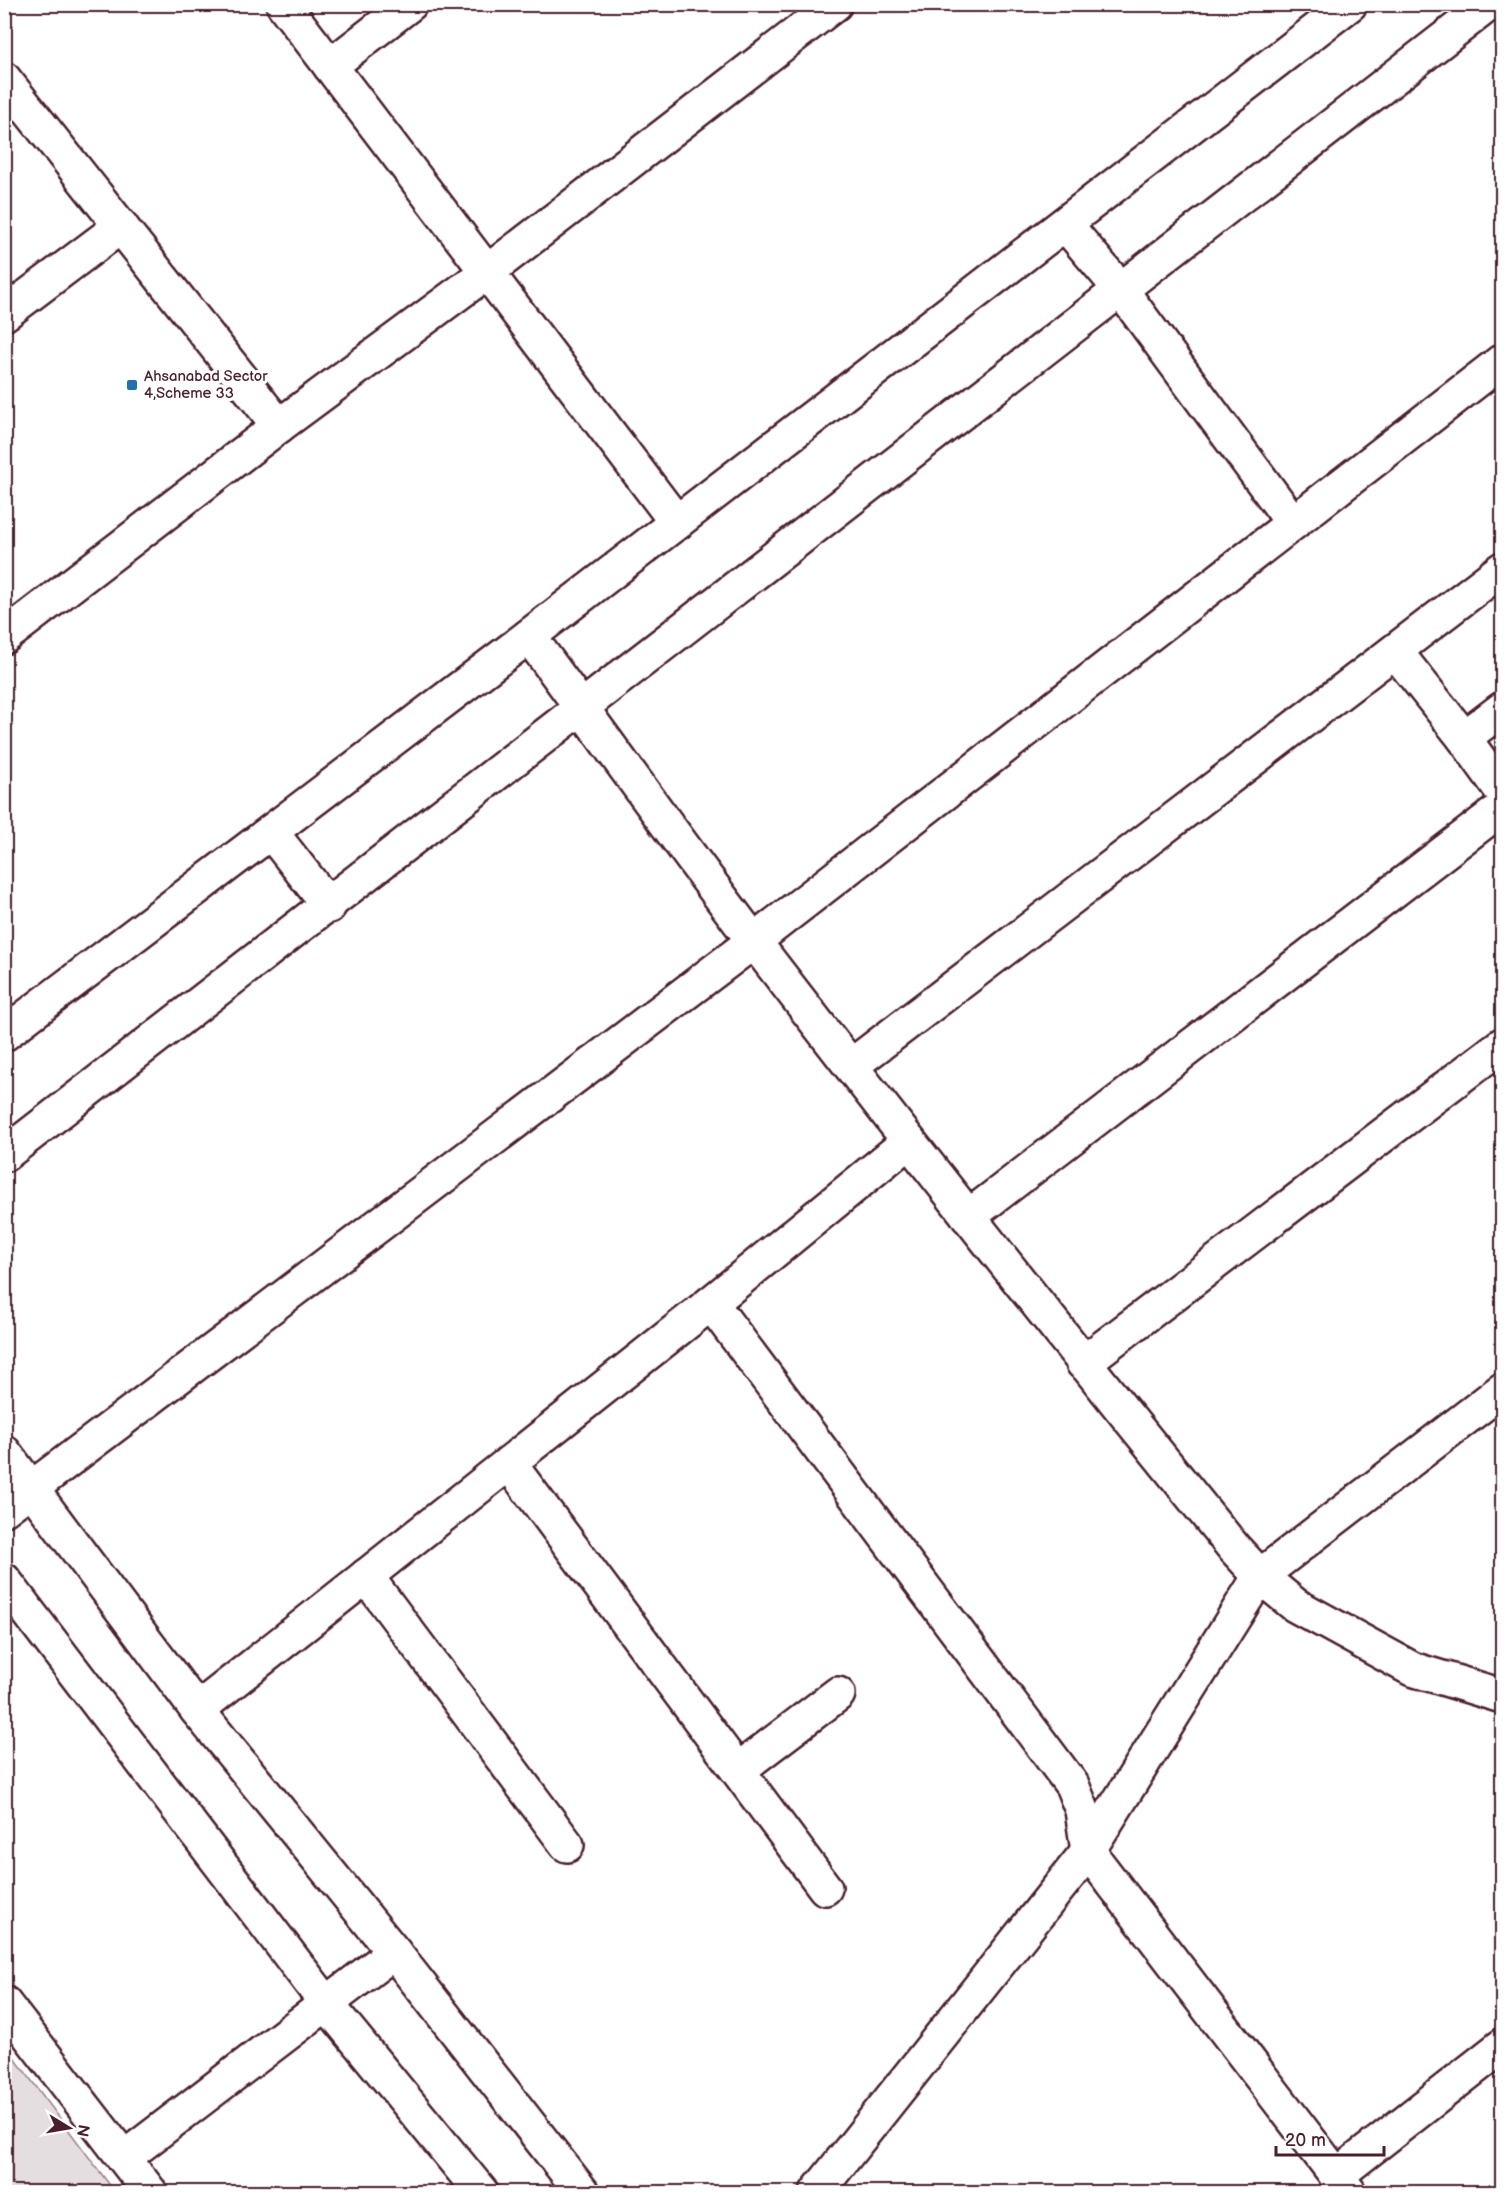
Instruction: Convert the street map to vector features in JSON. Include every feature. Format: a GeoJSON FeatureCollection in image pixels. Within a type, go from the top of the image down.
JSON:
{"type":"FeatureCollection","features":[{"type":"Feature","properties":{"kind":"street"},"geometry":{"type":"LineString","coordinates":[[283,4],[677,523]]}},
{"type":"Feature","properties":{"kind":"street"},"geometry":{"type":"LineString","coordinates":[[330,66],[410,4]]}},
{"type":"Feature","properties":{"kind":"street"},"geometry":{"type":"LineString","coordinates":[[4,637],[279,426],[487,272],[835,4]]}},
{"type":"Feature","properties":{"kind":"street"},"geometry":{"type":"LineString","coordinates":[[4,1034],[677,523],[1350,4]]}},
{"type":"Feature","properties":{"kind":"street"},"geometry":{"type":"LineString","coordinates":[[4,1155],[583,709],[1489,4]]}},
{"type":"Feature","properties":{"kind":"street"},"geometry":{"type":"LineString","coordinates":[[4,80],[279,426]]}},
{"type":"Feature","properties":{"kind":"street"},"geometry":{"type":"LineString","coordinates":[[1065,224],[1121,290],[1293,523]]}},
{"type":"Feature","properties":{"kind":"street"},"geometry":{"type":"LineString","coordinates":[[4,314],[121,226]]}},
{"type":"Feature","properties":{"kind":"street"},"geometry":{"type":"LineString","coordinates":[[4,1509],[754,941],[1503,361]]}},
{"type":"Feature","properties":{"kind":"street"},"geometry":{"type":"LineString","coordinates":[[851,1066],[1503,569]]}},
{"type":"Feature","properties":{"kind":"street"},"geometry":{"type":"LineString","coordinates":[[529,636],[754,941],[909,1142],[1083,1363],[1234,1548],[1260,1576],[1295,1605],[1412,1669],[1503,1696]]}},
{"type":"Feature","properties":{"kind":"street"},"geometry":{"type":"LineString","coordinates":[[1395,651],[1503,791]]}},
{"type":"Feature","properties":{"kind":"street"},"geometry":{"type":"LineString","coordinates":[[1464,738],[1503,709]]}},
{"type":"Feature","properties":{"kind":"street"},"geometry":{"type":"LineString","coordinates":[[968,1217],[1503,808]]}},
{"type":"Feature","properties":{"kind":"street"},"geometry":{"type":"LineString","coordinates":[[271,832],[328,906]]}},
{"type":"Feature","properties":{"kind":"street"},"geometry":{"type":"LineString","coordinates":[[1083,1363],[1503,1045]]}},
{"type":"Feature","properties":{"kind":"street"},"geometry":{"type":"LineString","coordinates":[[197,1710],[711,1303],[909,1142]]}},
{"type":"Feature","properties":{"kind":"street"},"geometry":{"type":"LineString","coordinates":[[711,1303],[1072,1785],[1082,1810],[1088,1851],[1342,2184],[1503,2046]]}},
{"type":"Feature","properties":{"kind":"street"},"geometry":{"type":"LineString","coordinates":[[817,2193],[1088,1851],[1260,1576],[1503,1389]]}},
{"type":"Feature","properties":{"kind":"street"},"geometry":{"type":"LineString","coordinates":[[4,1452],[197,1710],[394,1952],[582,2193]]}},
{"type":"Feature","properties":{"kind":"street"},"geometry":{"type":"LineString","coordinates":[[509,1463],[825,1888]]}},
{"type":"Feature","properties":{"kind":"street"},"geometry":{"type":"LineString","coordinates":[[366,1576],[567,1845]]}},
{"type":"Feature","properties":{"kind":"street"},"geometry":{"type":"LineString","coordinates":[[4,1580],[326,2003],[481,2193]]}},
{"type":"Feature","properties":{"kind":"street"},"geometry":{"type":"LineString","coordinates":[[738,1770],[838,1694]]}},
{"type":"Feature","properties":{"kind":"street"},"geometry":{"type":"LineString","coordinates":[[124,2158],[394,1952]]}},
{"type":"Feature","properties":{"kind":"street"},"geometry":{"type":"LineString","coordinates":[[4,2003],[150,2193]]}},
{"type":"Feature","properties":{"kind":"shaded area"},"geometry":{"type":"Polygon","coordinates":[[[5,2045],[115,2192],[5,2192],[5,2045]]]}},
{"type":"Feature","properties":{"kind":"place","name":"Ahsanabad Sector 4,Scheme 33"},"geometry":{"type":"Point","coordinates":[132,385]}}]}
